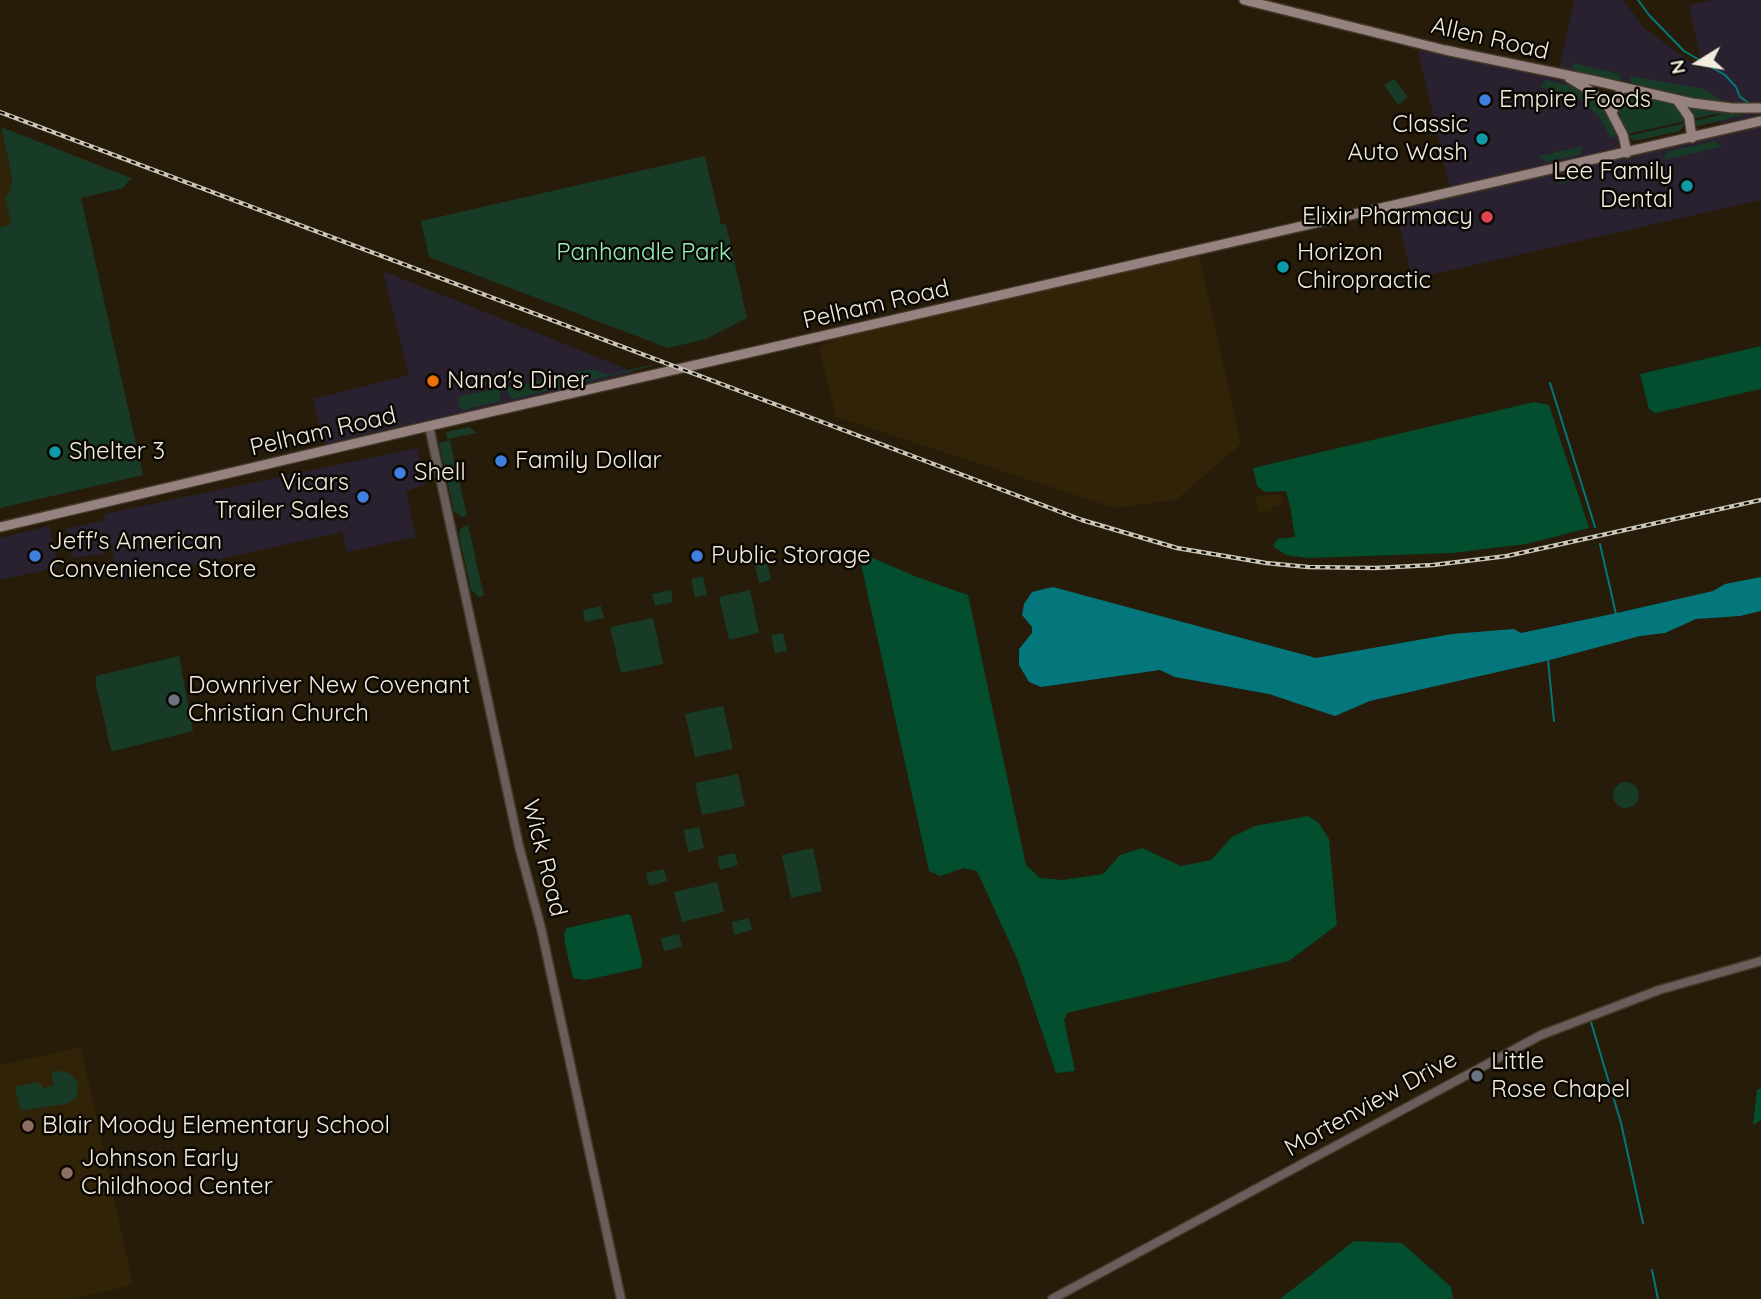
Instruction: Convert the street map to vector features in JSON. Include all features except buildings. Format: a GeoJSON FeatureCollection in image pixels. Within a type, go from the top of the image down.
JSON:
{"type":"FeatureCollection","features":[{"type":"Feature","properties":{"kind":"main road","name":"Allen Road"},"geometry":{"type":"LineString","coordinates":[[1244,0],[1446,50],[1678,100],[1714,107],[1761,108]]}},
{"type":"Feature","properties":{"kind":"main road","name":"Allen Road"},"geometry":{"type":"LineString","coordinates":[[1565,75],[1590,90],[1612,113],[1623,135],[1627,153]]}},
{"type":"Feature","properties":{"kind":"main road"},"geometry":{"type":"LineString","coordinates":[[1612,113],[1622,87]]}},
{"type":"Feature","properties":{"kind":"main road"},"geometry":{"type":"LineString","coordinates":[[1678,100],[1689,117],[1692,138]]}},
{"type":"Feature","properties":{"kind":"main road","name":"Pelham Road"},"geometry":{"type":"LineString","coordinates":[[0,527],[1757,122]]}},
{"type":"Feature","properties":{"kind":"street","name":"Wick Road"},"geometry":{"type":"LineString","coordinates":[[429,426],[519,846],[545,947],[621,1299]]}},
{"type":"Feature","properties":{"kind":"street","name":"Mortenview Drive"},"geometry":{"type":"LineString","coordinates":[[1052,1299],[1541,1035],[1659,989],[1761,961]]}},
{"type":"Feature","properties":{"kind":"shaded area"},"geometry":{"type":"Polygon","coordinates":[[[1574,0],[1623,0],[1644,28],[1703,71],[1689,5],[1712,0],[1761,0],[1761,200],[1412,279],[1395,206],[1451,192],[1416,42],[1558,74],[1574,0]],[[1568,76],[1604,102],[1628,153],[1723,130],[1714,107],[1568,76]]]}},
{"type":"Feature","properties":{"kind":"shaded area"},"geometry":{"type":"Polygon","coordinates":[[[0,127],[12,178],[9,194],[5,195],[11,224],[0,227],[0,127]]]}},
{"type":"Feature","properties":{"kind":"shaded area"},"geometry":{"type":"Polygon","coordinates":[[[1198,251],[1241,444],[1176,500],[1115,508],[836,417],[819,347],[856,329],[1198,251]]]}},
{"type":"Feature","properties":{"kind":"shaded area"},"geometry":{"type":"Polygon","coordinates":[[[383,271],[647,377],[326,451],[313,399],[409,375],[383,271]]]}},
{"type":"Feature","properties":{"kind":"shaded area"},"geometry":{"type":"Polygon","coordinates":[[[417,448],[425,485],[406,491],[416,537],[347,552],[342,532],[119,581],[110,542],[102,556],[98,554],[72,558],[66,529],[105,520],[104,514],[417,448]]]}},
{"type":"Feature","properties":{"kind":"shaded area"},"geometry":{"type":"Polygon","coordinates":[[[1281,494],[1282,506],[1272,506],[1272,511],[1258,512],[1255,496],[1281,494]]]}},
{"type":"Feature","properties":{"kind":"shaded area"},"geometry":{"type":"Polygon","coordinates":[[[49,526],[59,567],[0,580],[0,538],[49,526]]]}},
{"type":"Feature","properties":{"kind":"shaded area","name":"Johnson Early Childhood Center"},"geometry":{"type":"Polygon","coordinates":[[[81,1047],[133,1285],[72,1299],[0,1299],[0,1065],[81,1047]]]}},
{"type":"Feature","properties":{"kind":"green space"},"geometry":{"type":"Polygon","coordinates":[[[1574,63],[1620,74],[1621,79],[1617,81],[1576,72],[1574,63]]]}},
{"type":"Feature","properties":{"kind":"green space"},"geometry":{"type":"Polygon","coordinates":[[[1631,76],[1704,89],[1722,101],[1720,104],[1634,85],[1630,80],[1631,76]]]}},
{"type":"Feature","properties":{"kind":"green space"},"geometry":{"type":"Polygon","coordinates":[[[1394,79],[1408,97],[1398,105],[1384,85],[1394,79]]]}},
{"type":"Feature","properties":{"kind":"green space"},"geometry":{"type":"Polygon","coordinates":[[[1546,80],[1571,86],[1589,95],[1606,111],[1618,136],[1611,138],[1600,118],[1584,102],[1540,87],[1546,80]]]}},
{"type":"Feature","properties":{"kind":"green space"},"geometry":{"type":"Polygon","coordinates":[[[1627,92],[1674,104],[1686,121],[1627,134],[1618,110],[1621,97],[1627,92]]]}},
{"type":"Feature","properties":{"kind":"green space"},"geometry":{"type":"Polygon","coordinates":[[[1690,106],[1719,111],[1719,113],[1693,119],[1690,106]]]}},
{"type":"Feature","properties":{"kind":"green space"},"geometry":{"type":"Polygon","coordinates":[[[1721,112],[1745,115],[1698,126],[1694,124],[1694,121],[1720,115],[1721,112]]]}},
{"type":"Feature","properties":{"kind":"green space"},"geometry":{"type":"Polygon","coordinates":[[[1686,123],[1680,131],[1639,140],[1628,136],[1686,123]]]}},
{"type":"Feature","properties":{"kind":"green space"},"geometry":{"type":"Polygon","coordinates":[[[1,127],[131,178],[123,188],[81,198],[143,475],[0,508],[0,227],[11,224],[5,195],[9,194],[12,178],[1,127]]]}},
{"type":"Feature","properties":{"kind":"green space"},"geometry":{"type":"Polygon","coordinates":[[[1715,141],[1721,147],[1664,160],[1666,152],[1715,141]]]}},
{"type":"Feature","properties":{"kind":"green space"},"geometry":{"type":"Polygon","coordinates":[[[1583,146],[1581,154],[1546,162],[1539,156],[1583,146]]]}},
{"type":"Feature","properties":{"kind":"green space","name":"Panhandle Park"},"geometry":{"type":"Polygon","coordinates":[[[705,156],[721,224],[726,224],[747,318],[706,339],[668,348],[429,257],[421,221],[705,156]]]}},
{"type":"Feature","properties":{"kind":"green space"},"geometry":{"type":"Polygon","coordinates":[[[1582,172],[1589,177],[1559,184],[1561,177],[1582,172]]]}},
{"type":"Feature","properties":{"kind":"green space"},"geometry":{"type":"Polygon","coordinates":[[[1761,346],[1761,389],[1655,413],[1649,409],[1640,374],[1761,346]]]}},
{"type":"Feature","properties":{"kind":"green space"},"geometry":{"type":"Polygon","coordinates":[[[652,366],[512,399],[505,388],[592,369],[607,375],[652,366]]]}},
{"type":"Feature","properties":{"kind":"green space"},"geometry":{"type":"Polygon","coordinates":[[[500,388],[500,401],[463,410],[459,405],[458,397],[500,388]]]}},
{"type":"Feature","properties":{"kind":"green space"},"geometry":{"type":"Polygon","coordinates":[[[1534,402],[1549,405],[1589,528],[1526,544],[1452,553],[1308,558],[1286,555],[1273,546],[1277,539],[1295,537],[1290,506],[1286,491],[1265,492],[1257,486],[1253,468],[1534,402]]]}},
{"type":"Feature","properties":{"kind":"green space"},"geometry":{"type":"Polygon","coordinates":[[[469,427],[477,433],[447,439],[446,432],[469,427]]]}},
{"type":"Feature","properties":{"kind":"green space"},"geometry":{"type":"Polygon","coordinates":[[[450,440],[467,516],[462,517],[454,511],[439,443],[450,440]]]}},
{"type":"Feature","properties":{"kind":"green space"},"geometry":{"type":"Polygon","coordinates":[[[468,525],[484,596],[479,597],[471,590],[459,535],[461,528],[468,525]]]}},
{"type":"Feature","properties":{"kind":"green space"},"geometry":{"type":"Polygon","coordinates":[[[861,553],[968,595],[1026,865],[1040,878],[1063,880],[1103,874],[1120,855],[1142,848],[1181,866],[1211,860],[1232,837],[1255,826],[1308,816],[1318,822],[1329,839],[1337,925],[1289,961],[1067,1013],[1064,1020],[1075,1071],[1056,1073],[1018,961],[977,871],[964,868],[940,876],[929,871],[859,555],[861,553]]]}},
{"type":"Feature","properties":{"kind":"green space"},"geometry":{"type":"Polygon","coordinates":[[[767,562],[771,580],[759,583],[755,565],[767,562]]]}},
{"type":"Feature","properties":{"kind":"green space"},"geometry":{"type":"Polygon","coordinates":[[[703,576],[707,595],[695,597],[691,579],[703,576]]]}},
{"type":"Feature","properties":{"kind":"green space"},"geometry":{"type":"Polygon","coordinates":[[[671,590],[673,602],[655,606],[652,594],[671,590]]]}},
{"type":"Feature","properties":{"kind":"green space"},"geometry":{"type":"Polygon","coordinates":[[[750,590],[759,633],[729,640],[719,597],[750,590]]]}},
{"type":"Feature","properties":{"kind":"green space"},"geometry":{"type":"Polygon","coordinates":[[[601,606],[604,618],[585,622],[583,610],[601,606]]]}},
{"type":"Feature","properties":{"kind":"green space"},"geometry":{"type":"Polygon","coordinates":[[[653,618],[663,664],[621,673],[610,627],[653,618]]]}},
{"type":"Feature","properties":{"kind":"green space"},"geometry":{"type":"Polygon","coordinates":[[[783,633],[787,651],[775,653],[771,635],[783,633]]]}},
{"type":"Feature","properties":{"kind":"green space"},"geometry":{"type":"Polygon","coordinates":[[[179,656],[193,731],[111,750],[96,676],[179,656]]]}},
{"type":"Feature","properties":{"kind":"green space"},"geometry":{"type":"Polygon","coordinates":[[[723,706],[733,749],[695,757],[685,714],[723,706]]]}},
{"type":"Feature","properties":{"kind":"green space"},"geometry":{"type":"Polygon","coordinates":[[[738,774],[745,806],[702,815],[695,783],[738,774]]]}},
{"type":"Feature","properties":{"kind":"green space"},"geometry":{"type":"Polygon","coordinates":[[[1626,782],[1635,786],[1639,795],[1635,804],[1626,808],[1617,804],[1613,795],[1617,786],[1626,782]]]}},
{"type":"Feature","properties":{"kind":"green space"},"geometry":{"type":"Polygon","coordinates":[[[699,827],[704,848],[688,852],[684,830],[699,827]]]}},
{"type":"Feature","properties":{"kind":"green space"},"geometry":{"type":"Polygon","coordinates":[[[813,848],[822,891],[791,898],[782,855],[813,848]]]}},
{"type":"Feature","properties":{"kind":"green space"},"geometry":{"type":"Polygon","coordinates":[[[735,853],[738,865],[720,870],[717,857],[735,853]]]}},
{"type":"Feature","properties":{"kind":"green space"},"geometry":{"type":"Polygon","coordinates":[[[664,869],[667,881],[649,886],[646,873],[664,869]]]}},
{"type":"Feature","properties":{"kind":"green space"},"geometry":{"type":"Polygon","coordinates":[[[717,882],[724,912],[682,922],[674,892],[717,882]]]}},
{"type":"Feature","properties":{"kind":"green space"},"geometry":{"type":"Polygon","coordinates":[[[628,914],[631,916],[642,961],[641,968],[586,980],[573,978],[565,944],[564,933],[567,928],[628,914]]]}},
{"type":"Feature","properties":{"kind":"green space"},"geometry":{"type":"Polygon","coordinates":[[[749,918],[752,930],[734,935],[732,922],[749,918]]]}},
{"type":"Feature","properties":{"kind":"green space"},"geometry":{"type":"Polygon","coordinates":[[[679,934],[682,947],[664,951],[661,938],[679,934]]]}},
{"type":"Feature","properties":{"kind":"green space"},"geometry":{"type":"Polygon","coordinates":[[[52,1072],[70,1074],[78,1083],[77,1097],[66,1104],[23,1110],[20,1108],[15,1089],[17,1086],[39,1082],[43,1088],[53,1086],[52,1072]]]}},
{"type":"Feature","properties":{"kind":"green space"},"geometry":{"type":"Polygon","coordinates":[[[1761,1088],[1761,1120],[1753,1125],[1757,1090],[1761,1088]]]}},
{"type":"Feature","properties":{"kind":"green space"},"geometry":{"type":"Polygon","coordinates":[[[1354,1241],[1402,1243],[1451,1287],[1453,1299],[1280,1299],[1354,1241]]]}},
{"type":"Feature","properties":{"kind":"water"},"geometry":{"type":"Polygon","coordinates":[[[1761,577],[1761,611],[1740,616],[1696,619],[1665,633],[1640,636],[1546,661],[1370,701],[1335,716],[1269,694],[1175,677],[1160,670],[1041,687],[1029,682],[1019,665],[1019,649],[1032,633],[1032,627],[1022,615],[1024,604],[1032,592],[1053,587],[1316,658],[1452,634],[1514,629],[1521,633],[1713,591],[1725,584],[1761,577]]]}},
{"type":"Feature","properties":{"kind":"waterway"},"geometry":{"type":"LineString","coordinates":[[1638,0],[1684,51],[1725,75],[1736,87],[1740,97],[1752,105]]}},
{"type":"Feature","properties":{"kind":"waterway"},"geometry":{"type":"LineString","coordinates":[[1550,383],[1595,527]]}},
{"type":"Feature","properties":{"kind":"waterway"},"geometry":{"type":"LineString","coordinates":[[1600,544],[1616,614]]}},
{"type":"Feature","properties":{"kind":"waterway"},"geometry":{"type":"LineString","coordinates":[[1548,660],[1554,721]]}},
{"type":"Feature","properties":{"kind":"waterway"},"geometry":{"type":"LineString","coordinates":[[1591,1022],[1621,1123],[1643,1223]]}},
{"type":"Feature","properties":{"kind":"waterway"},"geometry":{"type":"LineString","coordinates":[[1652,1270],[1658,1299]]}},
{"type":"Feature","properties":{"kind":"railway"},"geometry":{"type":"LineString","coordinates":[[0,112],[1082,520],[1177,548],[1308,567],[1433,565],[1507,556],[1761,500]]}},
{"type":"Feature","properties":{"kind":"place","name":"Empire Foods"},"geometry":{"type":"Point","coordinates":[1485,100]}},
{"type":"Feature","properties":{"kind":"place","name":"Classic Auto Wash"},"geometry":{"type":"Point","coordinates":[1482,139]}},
{"type":"Feature","properties":{"kind":"place","name":"Lee Family Dental"},"geometry":{"type":"Point","coordinates":[1687,186]}},
{"type":"Feature","properties":{"kind":"place","name":"Elixir Pharmacy"},"geometry":{"type":"Point","coordinates":[1487,217]}},
{"type":"Feature","properties":{"kind":"place","name":"Horizon Chiropractic"},"geometry":{"type":"Point","coordinates":[1283,267]}},
{"type":"Feature","properties":{"kind":"place","name":"Nana's Diner"},"geometry":{"type":"Point","coordinates":[433,381]}},
{"type":"Feature","properties":{"kind":"place","name":"Shelter 3"},"geometry":{"type":"Point","coordinates":[55,452]}},
{"type":"Feature","properties":{"kind":"place","name":"Family Dollar"},"geometry":{"type":"Point","coordinates":[501,461]}},
{"type":"Feature","properties":{"kind":"place","name":"Shell"},"geometry":{"type":"Point","coordinates":[400,473]}},
{"type":"Feature","properties":{"kind":"place","name":"Vicars Trailer Sales"},"geometry":{"type":"Point","coordinates":[363,497]}},
{"type":"Feature","properties":{"kind":"place","name":"Jeff's American Convenience Store"},"geometry":{"type":"Point","coordinates":[35,556]}},
{"type":"Feature","properties":{"kind":"place","name":"Public Storage"},"geometry":{"type":"Point","coordinates":[697,556]}},
{"type":"Feature","properties":{"kind":"place","name":"Downriver New Covenant Christian Church"},"geometry":{"type":"Point","coordinates":[174,700]}},
{"type":"Feature","properties":{"kind":"place","name":"Little Rose Chapel"},"geometry":{"type":"Point","coordinates":[1477,1076]}},
{"type":"Feature","properties":{"kind":"place","name":"Blair Moody Elementary School"},"geometry":{"type":"Point","coordinates":[28,1126]}},
{"type":"Feature","properties":{"kind":"place","name":"Johnson Early Childhood Center"},"geometry":{"type":"Point","coordinates":[67,1173]}}]}
